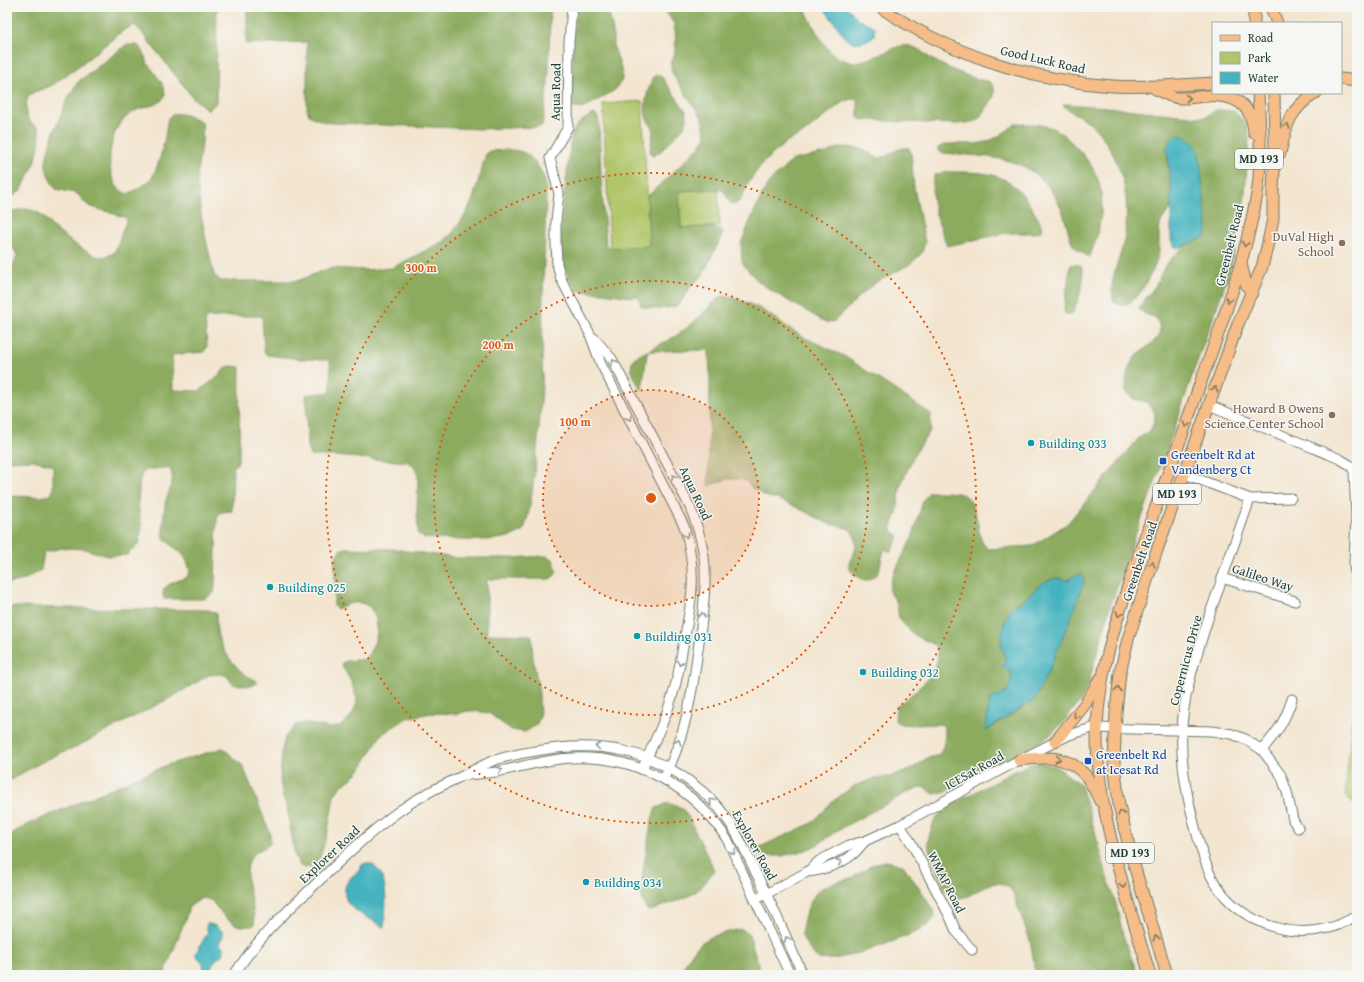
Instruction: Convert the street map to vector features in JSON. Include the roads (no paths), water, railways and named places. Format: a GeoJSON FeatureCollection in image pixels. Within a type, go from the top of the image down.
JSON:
{"type":"FeatureCollection","features":[{"type":"Feature","properties":{"kind":"main road","name":"Good Luck Road"},"geometry":{"type":"LineString","coordinates":[[880,7],[927,35],[957,49],[1001,65],[1028,72],[1082,83],[1113,86],[1212,83]]}},
{"type":"Feature","properties":{"kind":"main road"},"geometry":{"type":"LineString","coordinates":[[1249,22],[1250,7]]}},
{"type":"Feature","properties":{"kind":"main road"},"geometry":{"type":"LineString","coordinates":[[1254,7],[1254,22]]}},
{"type":"Feature","properties":{"kind":"main road"},"geometry":{"type":"LineString","coordinates":[[1271,7],[1272,22]]}},
{"type":"Feature","properties":{"kind":"main road"},"geometry":{"type":"LineString","coordinates":[[1271,7],[1277,22]]}},
{"type":"Feature","properties":{"kind":"main road"},"geometry":{"type":"LineString","coordinates":[[1179,85],[1212,76]]}},
{"type":"Feature","properties":{"kind":"main road"},"geometry":{"type":"LineString","coordinates":[[1152,86],[1173,97],[1220,96],[1231,98],[1246,106],[1253,122],[1254,143],[1250,224]]}},
{"type":"Feature","properties":{"kind":"main road","name":"Greenbelt Road"},"geometry":{"type":"LineString","coordinates":[[1150,975],[1111,841],[1104,807],[1097,728],[1101,685],[1112,634],[1128,585],[1208,364],[1241,263],[1257,192],[1260,117],[1258,94]]}},
{"type":"Feature","properties":{"kind":"main road","name":"Greenbelt Road"},"geometry":{"type":"LineString","coordinates":[[1167,975],[1131,856],[1119,806],[1114,762],[1115,728],[1120,673],[1128,640],[1157,550],[1238,324],[1262,266],[1273,219],[1276,149],[1274,94]]}},
{"type":"Feature","properties":{"kind":"main road"},"geometry":{"type":"LineString","coordinates":[[1273,191],[1284,134],[1289,120],[1299,105],[1314,94]]}},
{"type":"Feature","properties":{"kind":"main road"},"geometry":{"type":"LineString","coordinates":[[1241,263],[1246,284],[1252,292]]}},
{"type":"Feature","properties":{"kind":"main road"},"geometry":{"type":"LineString","coordinates":[[1055,742],[1085,704],[1104,672]]}},
{"type":"Feature","properties":{"kind":"main road"},"geometry":{"type":"LineString","coordinates":[[1019,760],[1045,757],[1058,758],[1067,761],[1077,767],[1087,777],[1104,807]]}},
{"type":"Feature","properties":{"kind":"street","name":"Aqua Road"},"geometry":{"type":"LineString","coordinates":[[572,7],[569,42],[568,127],[550,158],[559,194],[556,222],[557,264],[561,279],[589,332],[601,364],[684,526],[689,542],[692,563],[692,601],[679,668],[671,701],[642,770]]}},
{"type":"Feature","properties":{"kind":"street","name":"Aqua Road"},"geometry":{"type":"LineString","coordinates":[[589,332],[612,359],[690,507],[703,548],[705,589],[696,668],[685,719],[670,768],[664,778]]}},
{"type":"Feature","properties":{"kind":"street"},"geometry":{"type":"LineString","coordinates":[[1209,405],[1340,459],[1352,468],[1355,481],[1356,517],[1354,565],[1356,582]]}},
{"type":"Feature","properties":{"kind":"street"},"geometry":{"type":"LineString","coordinates":[[1185,474],[1250,499],[1291,498]]}},
{"type":"Feature","properties":{"kind":"street","name":"Copernicus Drive"},"geometry":{"type":"LineString","coordinates":[[1250,499],[1222,578],[1195,663],[1185,706],[1182,730],[1185,780],[1201,852],[1212,877],[1230,902],[1250,918],[1274,927],[1292,931],[1310,931],[1330,928],[1357,916]]}},
{"type":"Feature","properties":{"kind":"street","name":"Galileo Way"},"geometry":{"type":"LineString","coordinates":[[1222,578],[1295,601]]}},
{"type":"Feature","properties":{"kind":"street"},"geometry":{"type":"LineString","coordinates":[[1292,698],[1288,714],[1281,727],[1262,750],[1281,775],[1287,792],[1293,820],[1298,828]]}},
{"type":"Feature","properties":{"kind":"street","name":"ICESat Road"},"geometry":{"type":"LineString","coordinates":[[755,900],[807,872],[819,861],[842,848],[865,841],[900,825],[1019,760],[1079,732],[1097,728],[1212,731],[1232,734],[1252,743],[1262,750]]}},
{"type":"Feature","properties":{"kind":"street","name":"Explorer Road"},"geometry":{"type":"LineString","coordinates":[[234,975],[267,931],[374,830],[400,810],[427,793],[494,760],[527,752],[569,746],[591,746],[622,750],[647,758],[670,768],[705,793],[730,823],[767,894],[803,975]]}},
{"type":"Feature","properties":{"kind":"street","name":"Explorer Road"},"geometry":{"type":"LineString","coordinates":[[462,776],[497,771],[551,760],[589,758],[611,761],[664,778],[696,802],[719,827],[728,841],[790,975]]}},
{"type":"Feature","properties":{"kind":"street","name":"WMAP Road"},"geometry":{"type":"LineString","coordinates":[[900,825],[912,844],[956,931],[972,950]]}},
{"type":"Feature","properties":{"kind":"water"},"geometry":{"type":"Polygon","coordinates":[[[823,7],[846,7],[858,20],[870,24],[875,28],[874,36],[861,42],[850,42],[823,7]]]}},
{"type":"Feature","properties":{"kind":"water"},"geometry":{"type":"Polygon","coordinates":[[[1176,135],[1184,136],[1190,140],[1199,153],[1207,227],[1205,237],[1177,248],[1173,245],[1171,240],[1171,185],[1167,147],[1171,139],[1176,135]]]}},
{"type":"Feature","properties":{"kind":"water"},"geometry":{"type":"Polygon","coordinates":[[[1080,574],[1083,576],[1084,580],[1075,607],[1050,668],[1035,699],[985,731],[990,699],[1005,692],[1011,681],[1011,671],[1001,668],[1006,661],[1001,645],[1004,624],[1011,609],[1015,605],[1022,602],[1042,583],[1057,578],[1070,580],[1080,574]]]}},
{"type":"Feature","properties":{"kind":"water"},"geometry":{"type":"Polygon","coordinates":[[[367,863],[375,866],[383,881],[386,901],[384,928],[358,912],[352,907],[345,896],[345,888],[349,879],[361,870],[361,866],[363,864],[367,863]]]}},
{"type":"Feature","properties":{"kind":"water"},"geometry":{"type":"Polygon","coordinates":[[[207,923],[216,926],[223,932],[223,937],[220,944],[224,948],[222,955],[213,963],[210,975],[204,975],[203,962],[196,957],[196,953],[208,932],[206,927],[207,923]]]}},
{"type":"Feature","properties":{"kind":"place","name":"DuVal High School"},"geometry":{"type":"Point","coordinates":[1342,243]}},
{"type":"Feature","properties":{"kind":"place","name":"Howard B Owens Science Center School"},"geometry":{"type":"Point","coordinates":[1332,415]}},
{"type":"Feature","properties":{"kind":"place","name":"Building 033"},"geometry":{"type":"Point","coordinates":[1031,443]}},
{"type":"Feature","properties":{"kind":"place","name":"Greenbelt Rd at Vandenberg Ct"},"geometry":{"type":"Point","coordinates":[1163,461]}},
{"type":"Feature","properties":{"kind":"place","name":"Building 025"},"geometry":{"type":"Point","coordinates":[270,587]}},
{"type":"Feature","properties":{"kind":"place","name":"Building 031"},"geometry":{"type":"Point","coordinates":[637,636]}},
{"type":"Feature","properties":{"kind":"place","name":"Building 032"},"geometry":{"type":"Point","coordinates":[863,672]}},
{"type":"Feature","properties":{"kind":"place","name":"Greenbelt Rd at Icesat Rd"},"geometry":{"type":"Point","coordinates":[1088,761]}},
{"type":"Feature","properties":{"kind":"place","name":"Building 034"},"geometry":{"type":"Point","coordinates":[586,882]}}]}
